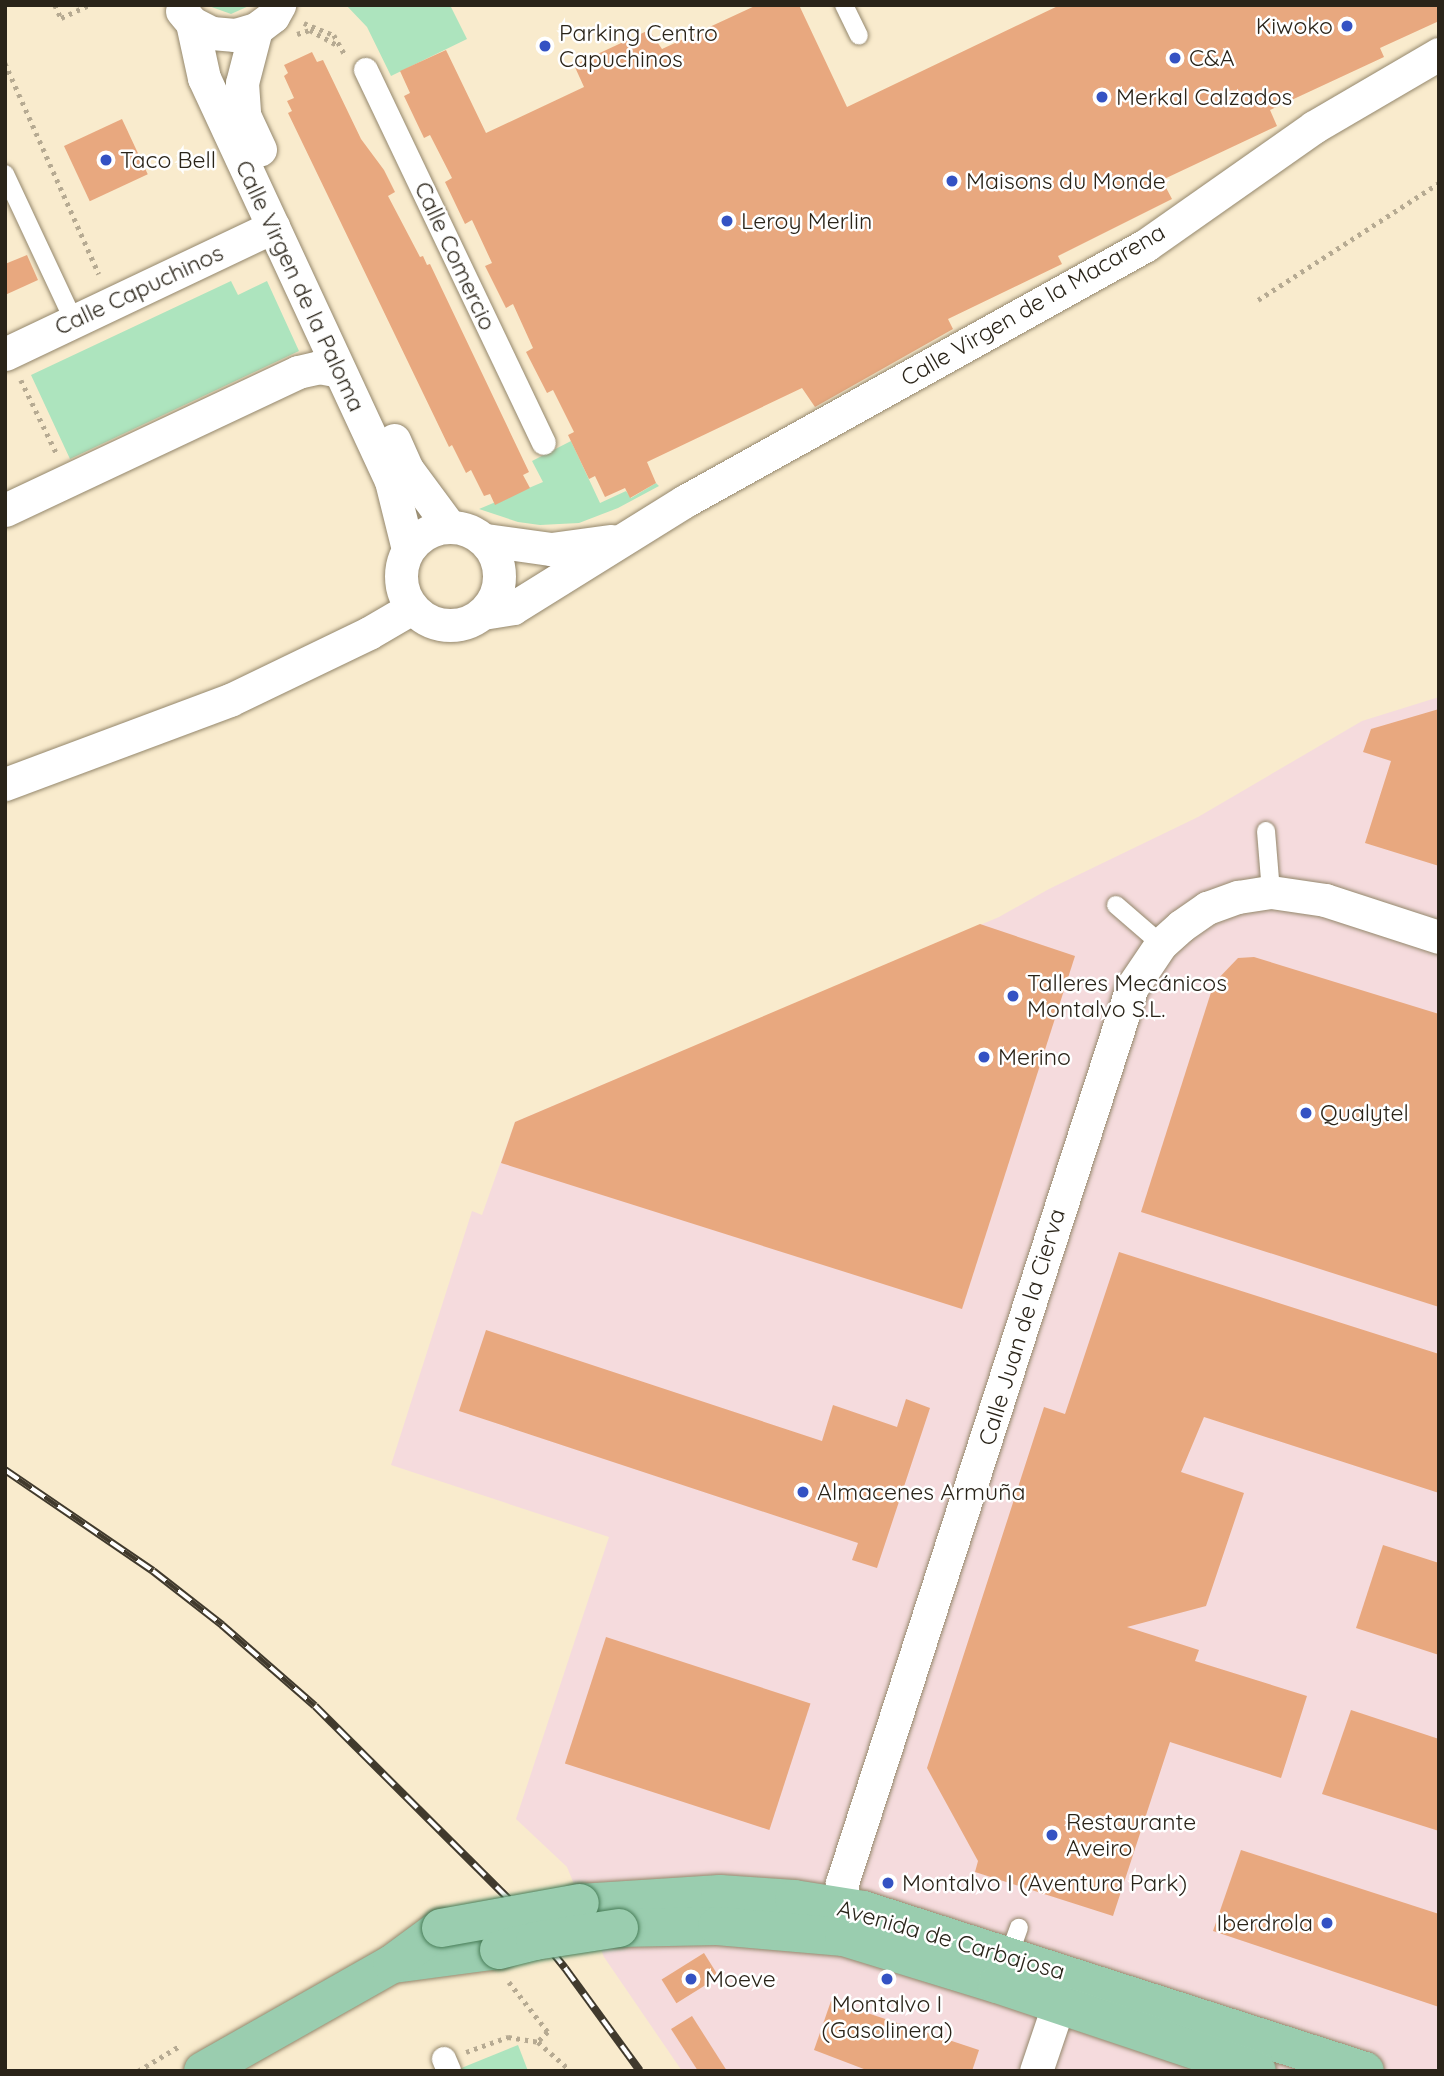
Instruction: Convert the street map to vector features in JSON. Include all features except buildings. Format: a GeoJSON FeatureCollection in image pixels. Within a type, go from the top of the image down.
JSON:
{"type":"FeatureCollection","features":[{"type":"Feature","properties":{"kind":"main road","name":"Avenida de Carbajosa"},"geometry":{"type":"LineString","coordinates":[[391,1964],[441,1928],[580,1903],[720,1894],[794,1899],[843,1922],[1058,2006],[1257,2071]]}},
{"type":"Feature","properties":{"kind":"main road","name":"Avenida de Carbajosa"},"geometry":{"type":"LineString","coordinates":[[391,1964],[499,1961],[535,1941],[619,1928],[843,1922],[863,1910],[1014,1941],[1365,2071]]}},
{"type":"Feature","properties":{"kind":"main road"},"geometry":{"type":"LineString","coordinates":[[203,2071],[391,1964]]}},
{"type":"Feature","properties":{"kind":"street"},"geometry":{"type":"LineString","coordinates":[[185,14],[212,33],[234,35],[256,29],[273,16],[289,13]]}},
{"type":"Feature","properties":{"kind":"street","name":"Calle Virgen de la Paloma"},"geometry":{"type":"LineString","coordinates":[[185,14],[204,78],[391,481],[408,549]]}},
{"type":"Feature","properties":{"kind":"street","name":"Calle Virgen de la Paloma"},"geometry":{"type":"LineString","coordinates":[[256,29],[242,83],[244,115],[407,469],[449,526]]}},
{"type":"Feature","properties":{"kind":"street","name":"Calle Virgen de la Macarena"},"geometry":{"type":"LineString","coordinates":[[484,613],[513,608],[553,585],[617,540],[1146,245],[1314,127],[1439,54]]}},
{"type":"Feature","properties":{"kind":"street","name":"Calle Comercio"},"geometry":{"type":"LineString","coordinates":[[366,70],[544,443]]}},
{"type":"Feature","properties":{"kind":"street","name":"Calle Capuchinos"},"geometry":{"type":"LineString","coordinates":[[12,363],[74,321],[273,227]]}},
{"type":"Feature","properties":{"kind":"street"},"geometry":{"type":"LineString","coordinates":[[5,510],[299,372],[319,367],[339,371]]}},
{"type":"Feature","properties":{"kind":"street"},"geometry":{"type":"LineString","coordinates":[[449,526],[469,529],[486,540],[499,564],[498,591],[484,613],[466,623],[447,626],[428,621],[412,608],[402,590],[401,569],[408,549],[426,532],[449,526]]}},
{"type":"Feature","properties":{"kind":"street","name":"Calle Virgen de la Macarena"},"geometry":{"type":"LineString","coordinates":[[486,540],[551,549],[617,540]]}},
{"type":"Feature","properties":{"kind":"street"},"geometry":{"type":"LineString","coordinates":[[5,784],[230,700],[369,633],[412,608]]}},
{"type":"Feature","properties":{"kind":"street","name":"Calle Juan de la Cierva"},"geometry":{"type":"LineString","coordinates":[[843,1922],[842,1883],[1132,987],[1161,944],[1208,908],[1238,897],[1271,892],[1325,900],[1439,937]]}},
{"type":"Feature","properties":{"kind":"street","name":"Calle Juan de la Cierva"},"geometry":{"type":"LineString","coordinates":[[794,1899],[822,1878],[866,1812]]}},
{"type":"Feature","properties":{"kind":"street"},"geometry":{"type":"LineString","coordinates":[[1036,2071],[1058,2006]]}},
{"type":"Feature","properties":{"kind":"lane"},"geometry":{"type":"LineString","coordinates":[[844,5],[859,36]]}},
{"type":"Feature","properties":{"kind":"lane"},"geometry":{"type":"LineString","coordinates":[[5,174],[74,321]]}},
{"type":"Feature","properties":{"kind":"lane"},"geometry":{"type":"LineString","coordinates":[[1266,831],[1271,892]]}},
{"type":"Feature","properties":{"kind":"lane"},"geometry":{"type":"LineString","coordinates":[[1116,905],[1161,944]]}},
{"type":"Feature","properties":{"kind":"path"},"geometry":{"type":"LineString","coordinates":[[55,5],[61,18],[89,5]]}},
{"type":"Feature","properties":{"kind":"path"},"geometry":{"type":"LineString","coordinates":[[289,13],[324,29],[339,40]]}},
{"type":"Feature","properties":{"kind":"path"},"geometry":{"type":"LineString","coordinates":[[289,40],[310,30],[341,47]]}},
{"type":"Feature","properties":{"kind":"path"},"geometry":{"type":"LineString","coordinates":[[5,64],[99,274]]}},
{"type":"Feature","properties":{"kind":"path"},"geometry":{"type":"LineString","coordinates":[[1258,300],[1439,183]]}},
{"type":"Feature","properties":{"kind":"path"},"geometry":{"type":"LineString","coordinates":[[12,363],[58,457]]}},
{"type":"Feature","properties":{"kind":"path"},"geometry":{"type":"LineString","coordinates":[[499,1961],[548,2032],[538,2042]]}},
{"type":"Feature","properties":{"kind":"path"},"geometry":{"type":"LineString","coordinates":[[447,2065],[508,2037],[538,2042],[571,2071]]}},
{"type":"Feature","properties":{"kind":"shaded area"},"geometry":{"type":"Polygon","coordinates":[[[1439,697],[1439,2071],[682,2071],[604,1957],[567,1867],[516,1819],[609,1537],[391,1465],[472,1211],[482,1215],[515,1122],[999,917],[1049,889],[1198,817],[1362,721],[1439,697]]]}},
{"type":"Feature","properties":{"kind":"green space"},"geometry":{"type":"Polygon","coordinates":[[[206,5],[251,5],[231,14],[206,5]]]}},
{"type":"Feature","properties":{"kind":"green space"},"geometry":{"type":"Polygon","coordinates":[[[346,5],[450,5],[467,39],[391,76],[367,27],[346,5]]]}},
{"type":"Feature","properties":{"kind":"green space"},"geometry":{"type":"Polygon","coordinates":[[[231,281],[238,295],[267,281],[299,351],[70,459],[31,375],[231,281]]]}},
{"type":"Feature","properties":{"kind":"green space"},"geometry":{"type":"Polygon","coordinates":[[[571,441],[600,503],[626,491],[631,498],[656,483],[659,486],[618,508],[579,523],[540,525],[518,522],[479,509],[543,482],[532,461],[571,441]]]}},
{"type":"Feature","properties":{"kind":"green space"},"geometry":{"type":"Polygon","coordinates":[[[518,2045],[528,2071],[454,2071],[518,2045]]]}},
{"type":"Feature","properties":{"kind":"railway"},"geometry":{"type":"LineString","coordinates":[[5,1470],[153,1571],[222,1625],[315,1706],[511,1901],[565,1968],[640,2071]]}},
{"type":"Feature","properties":{"kind":"place","name":"Kiwoko"},"geometry":{"type":"Point","coordinates":[1347,26]}},
{"type":"Feature","properties":{"kind":"place","name":"Parking Centro Capuchinos"},"geometry":{"type":"Point","coordinates":[545,46]}},
{"type":"Feature","properties":{"kind":"place","name":"C&A"},"geometry":{"type":"Point","coordinates":[1175,58]}},
{"type":"Feature","properties":{"kind":"place","name":"Merkal Calzados"},"geometry":{"type":"Point","coordinates":[1102,97]}},
{"type":"Feature","properties":{"kind":"place","name":"Taco Bell"},"geometry":{"type":"Point","coordinates":[106,160]}},
{"type":"Feature","properties":{"kind":"place","name":"Maisons du Monde"},"geometry":{"type":"Point","coordinates":[952,181]}},
{"type":"Feature","properties":{"kind":"place","name":"Leroy Merlin"},"geometry":{"type":"Point","coordinates":[727,221]}},
{"type":"Feature","properties":{"kind":"place","name":"Talleres Mecánicos Montalvo S.L."},"geometry":{"type":"Point","coordinates":[1013,996]}},
{"type":"Feature","properties":{"kind":"place","name":"Merino"},"geometry":{"type":"Point","coordinates":[984,1057]}},
{"type":"Feature","properties":{"kind":"place","name":"Qualytel"},"geometry":{"type":"Point","coordinates":[1306,1113]}},
{"type":"Feature","properties":{"kind":"place","name":"Almacenes Armuña"},"geometry":{"type":"Point","coordinates":[803,1492]}},
{"type":"Feature","properties":{"kind":"place","name":"Restaurante Aveiro"},"geometry":{"type":"Point","coordinates":[1052,1835]}},
{"type":"Feature","properties":{"kind":"place","name":"Montalvo I (Aventura Park)"},"geometry":{"type":"Point","coordinates":[888,1883]}},
{"type":"Feature","properties":{"kind":"place","name":"Iberdrola"},"geometry":{"type":"Point","coordinates":[1327,1923]}},
{"type":"Feature","properties":{"kind":"place","name":"Moeve"},"geometry":{"type":"Point","coordinates":[691,1979]}},
{"type":"Feature","properties":{"kind":"place","name":"Montalvo I (Gasolinera)"},"geometry":{"type":"Point","coordinates":[887,1979]}}]}
